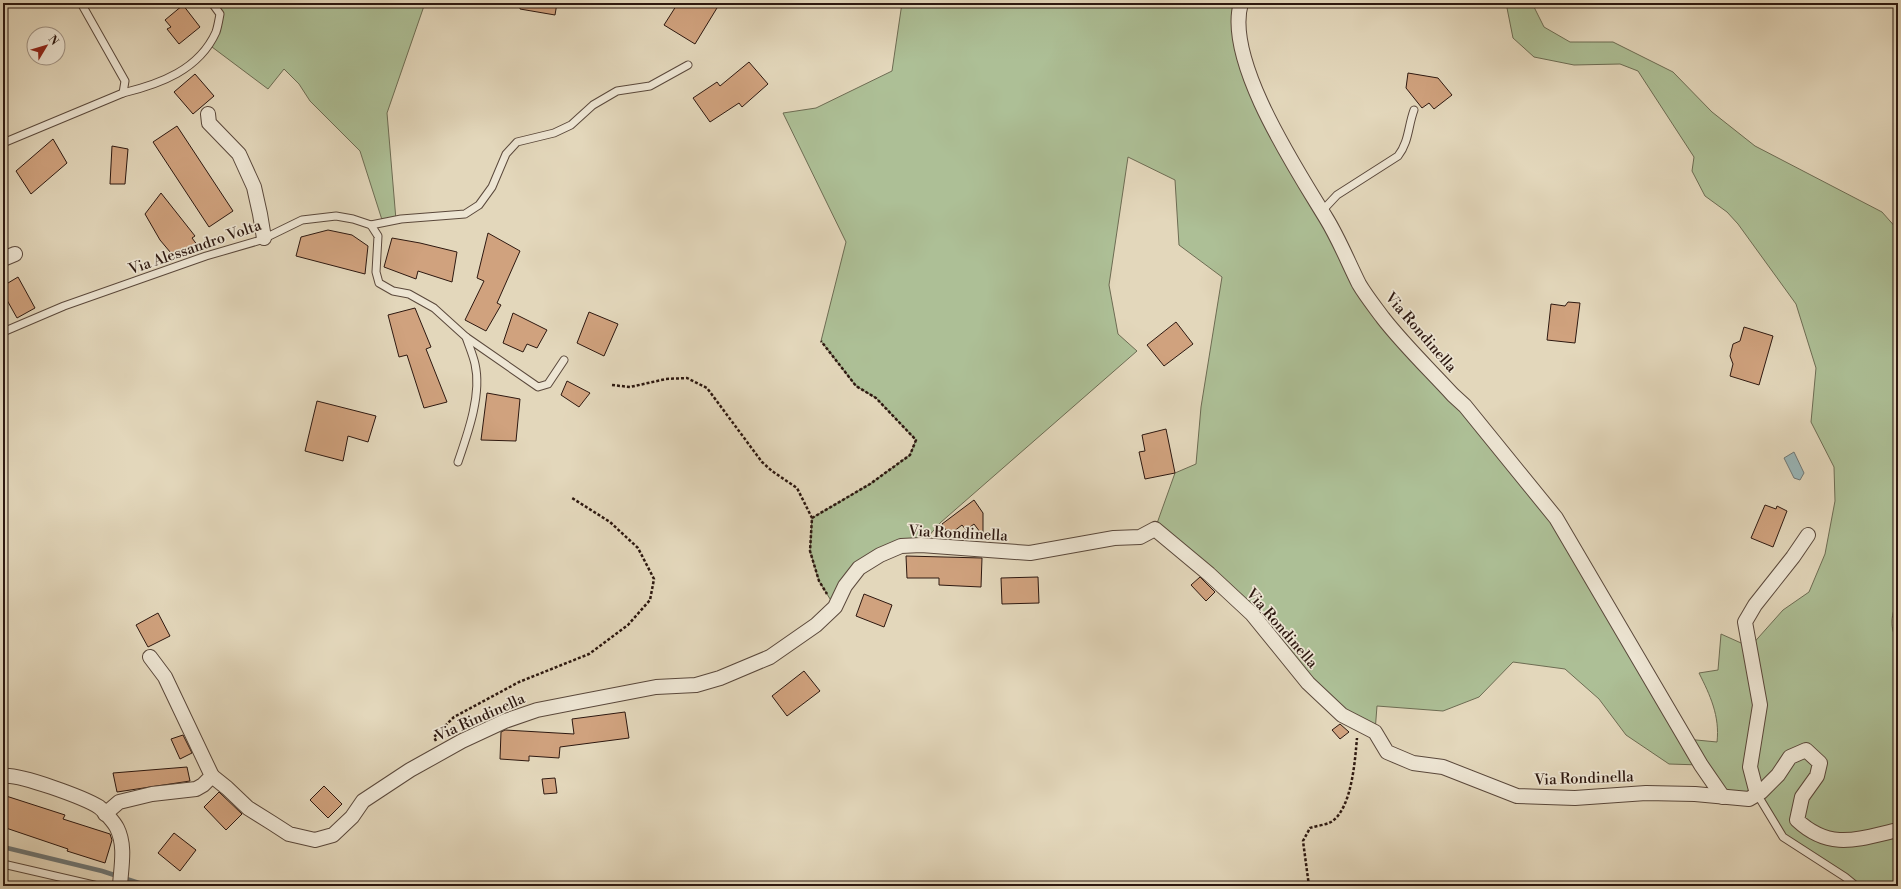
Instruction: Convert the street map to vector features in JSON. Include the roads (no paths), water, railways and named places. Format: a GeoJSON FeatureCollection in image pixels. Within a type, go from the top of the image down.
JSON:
{"type":"FeatureCollection","features":[{"type":"Feature","properties":{"kind":"street","name":"Via Rondinella"},"geometry":{"type":"LineString","coordinates":[[1241,3],[1239,10],[1240,40],[1249,71],[1270,123],[1322,211],[1360,285],[1384,320],[1465,406],[1556,518],[1701,765],[1723,797]]}},
{"type":"Feature","properties":{"kind":"street"},"geometry":{"type":"LineString","coordinates":[[208,114],[210,124],[239,154],[254,187],[264,238]]}},
{"type":"Feature","properties":{"kind":"street","name":"Via Rondinella"},"geometry":{"type":"LineString","coordinates":[[835,607],[845,586],[859,568],[880,555],[901,546],[929,546],[1030,554],[1114,538],[1140,537],[1155,529],[1209,574],[1252,614],[1308,683],[1342,715],[1375,732],[1387,752],[1414,763],[1443,768],[1517,796],[1574,798],[1653,793],[1695,794],[1749,799],[1757,794],[1778,775],[1790,757],[1806,750],[1820,763],[1817,776],[1802,797],[1797,820],[1810,832],[1827,839],[1852,840],[1898,830]]}},
{"type":"Feature","properties":{"kind":"street"},"geometry":{"type":"LineString","coordinates":[[1757,794],[1750,767],[1760,705],[1745,622],[1755,605],[1793,557],[1808,535]]}},
{"type":"Feature","properties":{"kind":"street","name":"Via Rindinella"},"geometry":{"type":"LineString","coordinates":[[212,776],[248,808],[289,834],[315,840],[333,835],[352,817],[363,801],[410,770],[462,741],[505,721],[537,710],[656,687],[696,685],[720,678],[770,657],[816,625],[835,607]]}},
{"type":"Feature","properties":{"kind":"street"},"geometry":{"type":"LineString","coordinates":[[105,814],[119,802],[152,794],[196,789],[203,786],[212,776],[165,677],[150,657]]}},
{"type":"Feature","properties":{"kind":"street"},"geometry":{"type":"LineString","coordinates":[[3,776],[9,775],[34,781],[100,808],[117,828],[123,851],[120,886]]}},
{"type":"Feature","properties":{"kind":"lane"},"geometry":{"type":"LineString","coordinates":[[81,3],[125,81],[123,93]]}},
{"type":"Feature","properties":{"kind":"lane"},"geometry":{"type":"LineString","coordinates":[[3,143],[123,93],[152,86],[181,72],[202,53],[216,32],[220,14],[212,3]]}},
{"type":"Feature","properties":{"kind":"lane"},"geometry":{"type":"LineString","coordinates":[[564,360],[548,384],[538,387],[466,337],[434,308],[409,294],[393,292],[379,283],[376,272],[378,236],[371,225],[401,219],[465,214],[478,204],[492,186],[506,154],[517,142],[554,133],[571,125],[593,105],[617,91],[650,86],[688,65]]}},
{"type":"Feature","properties":{"kind":"lane"},"geometry":{"type":"LineString","coordinates":[[1322,211],[1337,195],[1398,156],[1405,147],[1408,134],[1408,124],[1414,110]]}},
{"type":"Feature","properties":{"kind":"lane","name":"Via Alessandro Volta"},"geometry":{"type":"LineString","coordinates":[[3,332],[64,306],[206,256],[264,238],[302,220],[336,216],[353,219],[371,225]]}},
{"type":"Feature","properties":{"kind":"lane"},"geometry":{"type":"LineString","coordinates":[[458,462],[469,431],[476,394],[475,365],[466,337]]}},
{"type":"Feature","properties":{"kind":"lane"},"geometry":{"type":"LineString","coordinates":[[1757,794],[1783,837],[1846,877],[1856,886]]}},
{"type":"Feature","properties":{"kind":"lane"},"geometry":{"type":"LineString","coordinates":[[3,864],[71,882],[98,886]]}},
{"type":"Feature","properties":{"kind":"water"},"geometry":{"type":"Polygon","coordinates":[[[1794,452],[1804,473],[1800,480],[1794,478],[1784,458],[1794,452]]]}},
{"type":"Feature","properties":{"kind":"waterway"},"geometry":{"type":"LineString","coordinates":[[3,847],[102,871],[148,886]]}}]}
